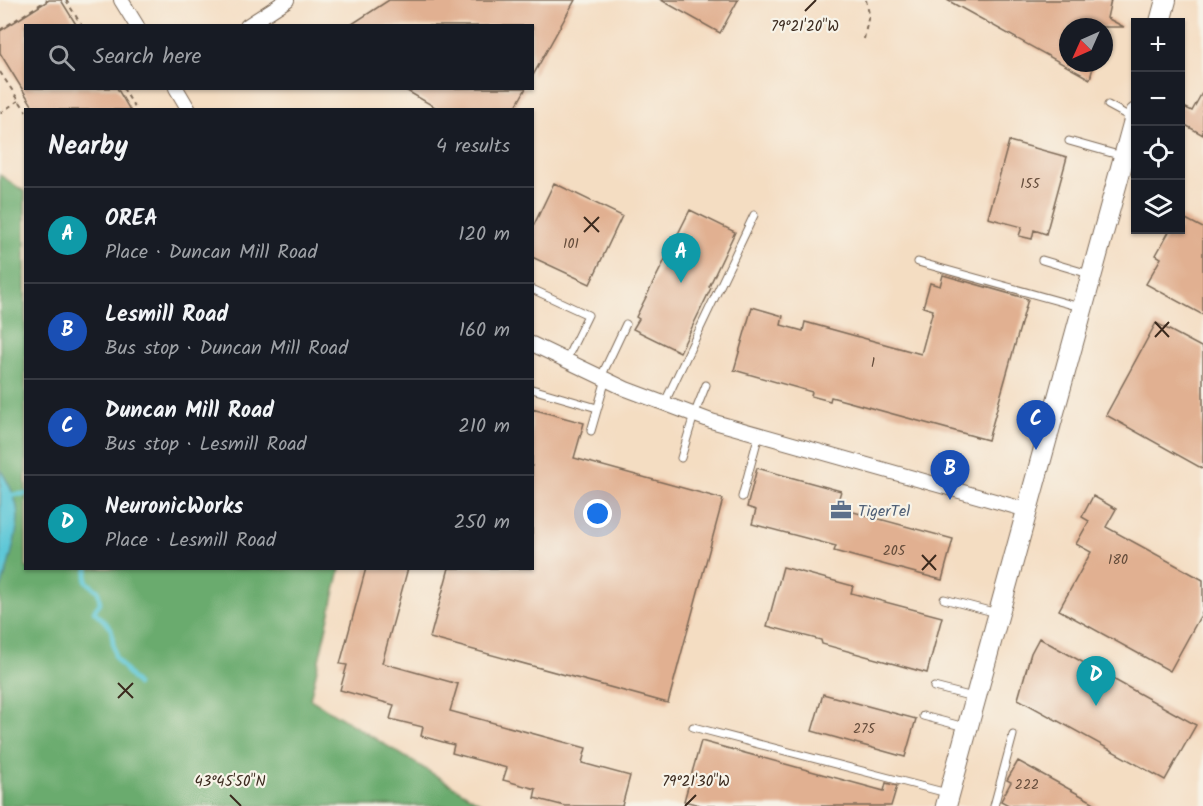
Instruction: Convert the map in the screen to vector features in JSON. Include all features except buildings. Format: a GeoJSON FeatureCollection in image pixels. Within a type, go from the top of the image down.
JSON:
{"type":"FeatureCollection","features":[{"type":"Feature","properties":{"kind":"street"},"geometry":{"type":"LineString","coordinates":[[121,0],[136,24]]}},
{"type":"Feature","properties":{"kind":"street"},"geometry":{"type":"LineString","coordinates":[[252,24],[287,0]]}},
{"type":"Feature","properties":{"kind":"street"},"geometry":{"type":"LineString","coordinates":[[1161,18],[1166,0]]}},
{"type":"Feature","properties":{"kind":"street"},"geometry":{"type":"LineString","coordinates":[[177,90],[188,108]]}},
{"type":"Feature","properties":{"kind":"street"},"geometry":{"type":"LineString","coordinates":[[948,800],[1132,126]]}},
{"type":"Feature","properties":{"kind":"street"},"geometry":{"type":"LineString","coordinates":[[534,345],[603,378],[694,415],[1027,510]]}},
{"type":"Feature","properties":{"kind":"lane"},"geometry":{"type":"LineString","coordinates":[[1108,105],[1131,114]]}},
{"type":"Feature","properties":{"kind":"lane"},"geometry":{"type":"LineString","coordinates":[[1069,141],[1123,157]]}},
{"type":"Feature","properties":{"kind":"lane"},"geometry":{"type":"LineString","coordinates":[[664,404],[754,215]]}},
{"type":"Feature","properties":{"kind":"lane"},"geometry":{"type":"LineString","coordinates":[[1042,261],[1091,275]]}},
{"type":"Feature","properties":{"kind":"lane"},"geometry":{"type":"LineString","coordinates":[[918,262],[1082,307]]}},
{"type":"Feature","properties":{"kind":"lane"},"geometry":{"type":"LineString","coordinates":[[534,290],[588,315],[566,360]]}},
{"type":"Feature","properties":{"kind":"lane"},"geometry":{"type":"LineString","coordinates":[[591,431],[603,378],[626,324]]}},
{"type":"Feature","properties":{"kind":"lane"},"geometry":{"type":"LineString","coordinates":[[681,458],[706,385]]}},
{"type":"Feature","properties":{"kind":"lane"},"geometry":{"type":"LineString","coordinates":[[534,390],[597,408]]}},
{"type":"Feature","properties":{"kind":"lane"},"geometry":{"type":"LineString","coordinates":[[742,497],[759,434]]}},
{"type":"Feature","properties":{"kind":"lane"},"geometry":{"type":"LineString","coordinates":[[944,599],[999,613]]}},
{"type":"Feature","properties":{"kind":"lane"},"geometry":{"type":"LineString","coordinates":[[934,687],[976,698]]}},
{"type":"Feature","properties":{"kind":"lane"},"geometry":{"type":"LineString","coordinates":[[923,716],[968,728]]}},
{"type":"Feature","properties":{"kind":"lane"},"geometry":{"type":"LineString","coordinates":[[693,727],[948,800]]}},
{"type":"Feature","properties":{"kind":"lane"},"geometry":{"type":"LineString","coordinates":[[994,806],[1013,735]]}},
{"type":"Feature","properties":{"kind":"path"},"geometry":{"type":"LineString","coordinates":[[0,30],[47,0]]}},
{"type":"Feature","properties":{"kind":"path"},"geometry":{"type":"LineString","coordinates":[[66,0],[81,24]]}},
{"type":"Feature","properties":{"kind":"path"},"geometry":{"type":"LineString","coordinates":[[864,39],[869,14],[866,0]]}},
{"type":"Feature","properties":{"kind":"path"},"geometry":{"type":"LineString","coordinates":[[0,72],[24,108]]}},
{"type":"Feature","properties":{"kind":"path"},"geometry":{"type":"LineString","coordinates":[[124,90],[134,108]]}},
{"type":"Feature","properties":{"kind":"path"},"geometry":{"type":"LineString","coordinates":[[0,113],[19,100]]}},
{"type":"Feature","properties":{"kind":"green space"},"geometry":{"type":"Polygon","coordinates":[[[0,175],[24,191],[24,570],[340,570],[310,699],[486,806],[0,806],[0,175]]]}},
{"type":"Feature","properties":{"kind":"water"},"geometry":{"type":"Polygon","coordinates":[[[0,469],[12,492],[18,517],[14,544],[0,591],[0,469]]]}},
{"type":"Feature","properties":{"kind":"waterway"},"geometry":{"type":"LineString","coordinates":[[7,495],[24,494]]}},
{"type":"Feature","properties":{"kind":"waterway"},"geometry":{"type":"LineString","coordinates":[[88,570],[86,581],[98,591],[100,603],[94,611],[111,628],[115,657],[137,685]]}},
{"type":"Feature","properties":{"kind":"place","name":"OREA"},"geometry":{"type":"Point","coordinates":[681,283]}},
{"type":"Feature","properties":{"kind":"place","name":"Duncan Mill Road"},"geometry":{"type":"Point","coordinates":[1036,450]}},
{"type":"Feature","properties":{"kind":"place","name":"Lesmill Road"},"geometry":{"type":"Point","coordinates":[950,500]}},
{"type":"Feature","properties":{"kind":"place","name":"TigerTel"},"geometry":{"type":"Point","coordinates":[841,510]}},
{"type":"Feature","properties":{"kind":"place","name":"NeuronicWorks"},"geometry":{"type":"Point","coordinates":[1096,706]}}]}
